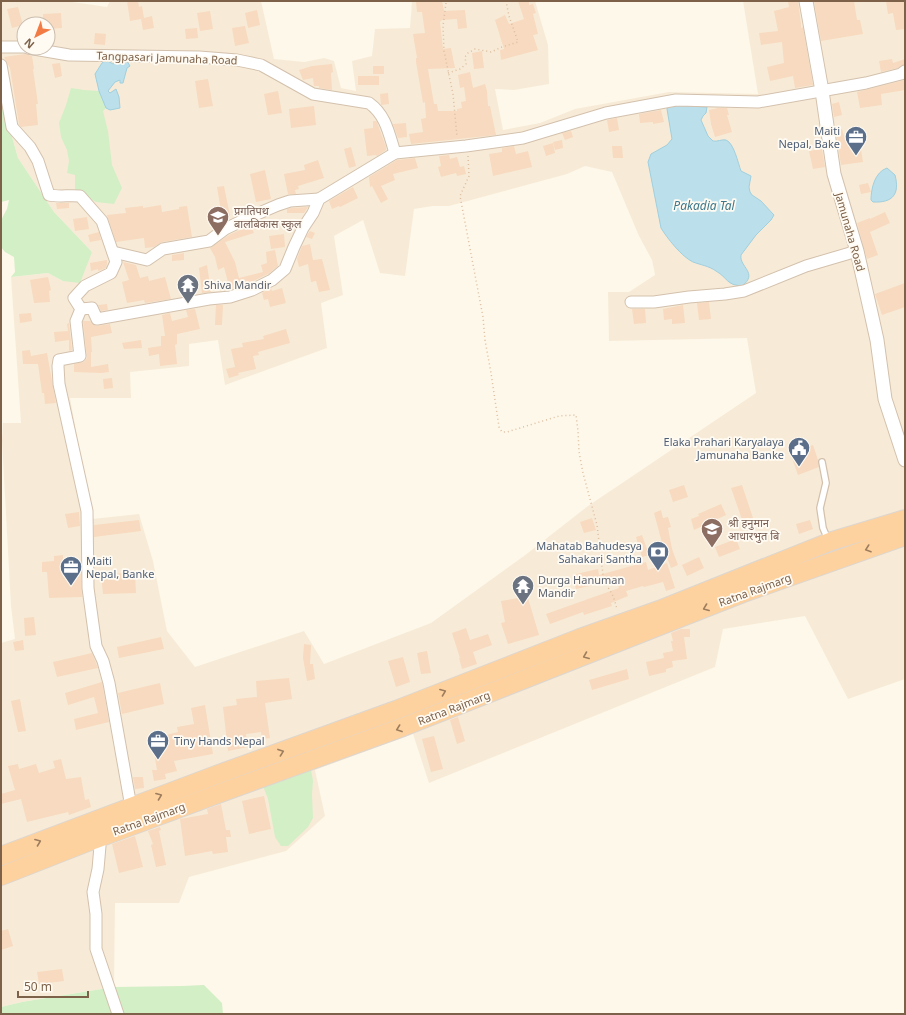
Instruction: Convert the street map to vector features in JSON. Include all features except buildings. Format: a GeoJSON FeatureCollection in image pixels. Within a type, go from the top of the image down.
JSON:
{"type":"FeatureCollection","features":[{"type":"Feature","properties":{"kind":"highway","name":"Ratna Rajmarg"},"geometry":{"type":"LineString","coordinates":[[1,856],[396,710],[580,638],[730,582],[832,541],[905,519]]}},
{"type":"Feature","properties":{"kind":"highway","name":"Ratna Rajmarg"},"geometry":{"type":"LineString","coordinates":[[1,876],[222,792],[403,727],[746,592],[905,536]]}},
{"type":"Feature","properties":{"kind":"street","name":"Jamunaha Road"},"geometry":{"type":"LineString","coordinates":[[806,1],[822,91],[834,174],[857,251],[877,340],[885,398],[905,460]]}},
{"type":"Feature","properties":{"kind":"street"},"geometry":{"type":"LineString","coordinates":[[1,47],[16,47]]}},
{"type":"Feature","properties":{"kind":"street","name":"Tangpasari Jamunaha Road"},"geometry":{"type":"LineString","coordinates":[[56,53],[69,55],[199,57],[238,60],[261,65],[313,94],[369,103],[376,108],[385,121],[395,153]]}},
{"type":"Feature","properties":{"kind":"street"},"geometry":{"type":"LineString","coordinates":[[1,65],[12,127],[30,147],[38,161],[49,195],[57,197],[69,195],[80,196],[102,222],[113,252],[116,262],[111,273],[85,286],[74,298],[81,309]]}},
{"type":"Feature","properties":{"kind":"street"},"geometry":{"type":"LineString","coordinates":[[113,252],[147,260],[163,249],[209,241],[225,229],[278,205],[290,201],[319,199],[395,153],[461,147],[523,138],[606,113],[676,100],[758,102],[866,83],[901,74],[905,71]]}},
{"type":"Feature","properties":{"kind":"street"},"geometry":{"type":"LineString","coordinates":[[81,309],[92,308],[97,319],[209,299],[230,297],[252,290],[272,280],[286,269],[294,246],[313,213],[319,199]]}},
{"type":"Feature","properties":{"kind":"street"},"geometry":{"type":"LineString","coordinates":[[631,302],[654,302],[673,298],[744,291],[806,266],[857,251]]}},
{"type":"Feature","properties":{"kind":"street"},"geometry":{"type":"LineString","coordinates":[[81,309],[76,321],[80,356],[59,360],[59,384],[87,511],[88,588],[96,646],[103,661],[109,683],[131,807]]}},
{"type":"Feature","properties":{"kind":"street"},"geometry":{"type":"LineString","coordinates":[[93,840],[100,846],[98,869],[93,892],[96,914],[96,949],[118,1014]]}},
{"type":"Feature","properties":{"kind":"lane"},"geometry":{"type":"LineString","coordinates":[[822,462],[826,483],[820,508],[823,528],[826,535],[832,541]]}},
{"type":"Feature","properties":{"kind":"path"},"geometry":{"type":"LineString","coordinates":[[448,73],[460,69],[466,64],[465,57],[468,53],[475,49],[491,52],[518,42],[508,16],[506,1]]}},
{"type":"Feature","properties":{"kind":"path"},"geometry":{"type":"LineString","coordinates":[[446,3],[444,43],[448,73],[453,94],[457,137],[469,160],[469,176],[460,196],[483,317],[485,340],[492,373],[499,427],[502,432],[507,432],[559,416],[576,415],[579,452],[584,480],[597,524],[604,583],[610,589],[613,596],[619,624]]}},
{"type":"Feature","properties":{"kind":"shaded area"},"geometry":{"type":"Polygon","coordinates":[[[1,1],[66,1],[107,7],[110,1],[261,1],[274,59],[304,62],[324,58],[334,61],[341,88],[356,91],[352,61],[372,56],[375,29],[410,28],[412,1],[535,1],[548,45],[549,84],[514,90],[495,89],[503,130],[540,123],[575,109],[669,92],[758,94],[743,1],[905,1],[905,679],[848,699],[805,616],[723,629],[715,667],[429,783],[413,734],[315,770],[325,816],[286,851],[189,877],[179,903],[115,903],[114,987],[22,1002],[1,1007],[1,643],[15,639],[11,606],[2,441],[3,423],[21,423],[11,277],[48,273],[63,281],[92,252],[54,212],[18,158],[1,98],[1,1]],[[585,166],[567,174],[449,206],[433,206],[414,209],[405,276],[380,273],[363,220],[334,236],[343,295],[321,303],[327,348],[225,385],[218,340],[189,344],[189,366],[130,372],[131,398],[70,398],[92,519],[139,514],[153,561],[167,631],[195,667],[304,631],[324,664],[431,623],[524,556],[588,506],[756,393],[747,338],[609,341],[608,292],[629,292],[655,275],[652,260],[639,236],[612,172],[585,166]]]}},
{"type":"Feature","properties":{"kind":"green space"},"geometry":{"type":"Polygon","coordinates":[[[71,88],[99,91],[106,108],[103,111],[108,131],[112,165],[122,188],[114,204],[96,202],[75,190],[75,175],[67,173],[69,161],[67,150],[61,137],[59,123],[71,88]]]}},
{"type":"Feature","properties":{"kind":"green space"},"geometry":{"type":"Polygon","coordinates":[[[1,98],[18,158],[54,212],[92,252],[80,283],[63,281],[48,273],[11,277],[15,272],[14,257],[5,252],[1,247],[1,220],[7,209],[9,200],[1,202],[1,98]]]}},
{"type":"Feature","properties":{"kind":"green space"},"geometry":{"type":"Polygon","coordinates":[[[311,770],[313,781],[313,818],[308,827],[288,846],[281,846],[275,837],[268,799],[263,786],[311,770]]]}},
{"type":"Feature","properties":{"kind":"green space"},"geometry":{"type":"Polygon","coordinates":[[[204,985],[222,1003],[223,1014],[1,1014],[1,1007],[22,1002],[114,987],[204,985]]]}},
{"type":"Feature","properties":{"kind":"water"},"geometry":{"type":"Polygon","coordinates":[[[106,60],[113,64],[118,61],[127,61],[130,66],[127,68],[123,83],[120,83],[120,80],[115,82],[108,91],[110,93],[116,89],[119,97],[120,108],[110,110],[106,108],[99,91],[95,74],[102,63],[106,60]]]}},
{"type":"Feature","properties":{"kind":"water","name":"Pakadia Tal"},"geometry":{"type":"Polygon","coordinates":[[[668,105],[707,107],[706,113],[701,120],[708,136],[713,141],[726,140],[729,142],[737,158],[741,171],[751,176],[749,187],[750,192],[774,215],[741,255],[741,259],[749,274],[747,281],[742,286],[730,283],[713,269],[689,260],[675,247],[661,228],[648,162],[651,154],[667,145],[672,139],[667,109],[668,105]]]}},
{"type":"Feature","properties":{"kind":"water"},"geometry":{"type":"Polygon","coordinates":[[[887,168],[895,175],[896,192],[886,201],[873,202],[871,200],[871,195],[874,181],[879,173],[887,168]]]}},
{"type":"Feature","properties":{"kind":"place","name":"Maiti Nepal, Bake"},"geometry":{"type":"Point","coordinates":[856,156]}},
{"type":"Feature","properties":{"kind":"place","name":"प्रगतिपथ बालबिकास स्कुल"},"geometry":{"type":"Point","coordinates":[218,236]}},
{"type":"Feature","properties":{"kind":"place","name":"Shiva Mandir"},"geometry":{"type":"Point","coordinates":[188,304]}},
{"type":"Feature","properties":{"kind":"place","name":"Elaka Prahari Karyalaya Jamunaha Banke"},"geometry":{"type":"Point","coordinates":[799,468]}},
{"type":"Feature","properties":{"kind":"place","name":"श्री हनुमान आधारभुत बि"},"geometry":{"type":"Point","coordinates":[712,548]}},
{"type":"Feature","properties":{"kind":"place","name":"Mahatab Bahudesya Sahakari Santha"},"geometry":{"type":"Point","coordinates":[658,572]}},
{"type":"Feature","properties":{"kind":"place","name":"Maiti Nepal, Banke"},"geometry":{"type":"Point","coordinates":[71,586]}},
{"type":"Feature","properties":{"kind":"place","name":"Durga Hanuman Mandir"},"geometry":{"type":"Point","coordinates":[523,606]}},
{"type":"Feature","properties":{"kind":"place","name":"Tiny Hands Nepal"},"geometry":{"type":"Point","coordinates":[158,760]}}]}
